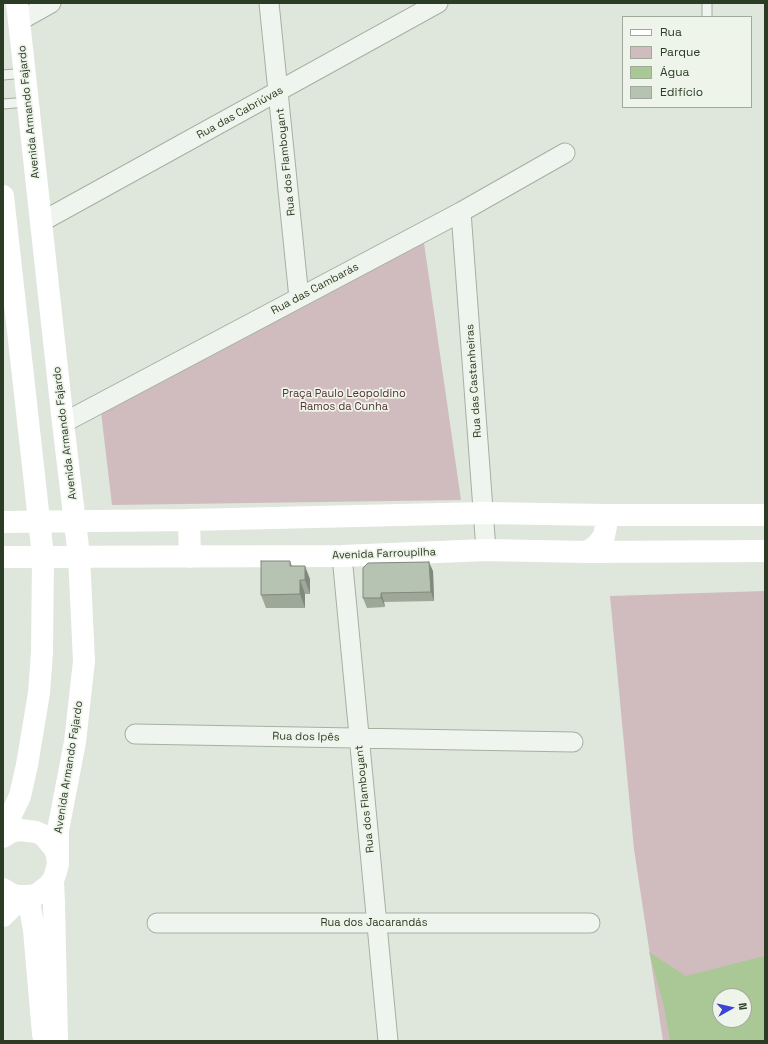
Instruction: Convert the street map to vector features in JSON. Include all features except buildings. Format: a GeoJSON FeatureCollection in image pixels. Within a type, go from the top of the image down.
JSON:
{"type":"FeatureCollection","features":[{"type":"Feature","properties":{"kind":"main road","name":"Avenida Armando Fajardo"},"geometry":{"type":"LineString","coordinates":[[18,12],[63,423],[80,556],[84,661],[75,742],[58,830],[54,903],[56,1041]]}},
{"type":"Feature","properties":{"kind":"main road"},"geometry":{"type":"LineString","coordinates":[[3,196],[43,556],[42,652],[39,693],[20,796],[3,832]]}},
{"type":"Feature","properties":{"kind":"main road"},"geometry":{"type":"LineString","coordinates":[[3,522],[189,520],[484,513],[765,515]]}},
{"type":"Feature","properties":{"kind":"main road"},"geometry":{"type":"LineString","coordinates":[[587,552],[596,546],[604,536],[606,515]]}},
{"type":"Feature","properties":{"kind":"main road"},"geometry":{"type":"LineString","coordinates":[[189,520],[190,557]]}},
{"type":"Feature","properties":{"kind":"main road","name":"Avenida Farroupilha"},"geometry":{"type":"LineString","coordinates":[[3,557],[342,556],[486,550],[587,552],[765,551]]}},
{"type":"Feature","properties":{"kind":"main road"},"geometry":{"type":"LineString","coordinates":[[3,837],[20,830],[36,832],[43,835],[49,841],[57,855],[55,872],[43,891],[17,894]]}},
{"type":"Feature","properties":{"kind":"main road"},"geometry":{"type":"LineString","coordinates":[[3,916],[14,904],[17,894]]}},
{"type":"Feature","properties":{"kind":"main road"},"geometry":{"type":"LineString","coordinates":[[17,894],[34,930],[44,1041]]}},
{"type":"Feature","properties":{"kind":"street"},"geometry":{"type":"LineString","coordinates":[[18,12],[51,3]]}},
{"type":"Feature","properties":{"kind":"street","name":"Rua dos Flamboyant"},"geometry":{"type":"LineString","coordinates":[[269,3],[299,298]]}},
{"type":"Feature","properties":{"kind":"street","name":"Rua das Cabriúvas"},"geometry":{"type":"LineString","coordinates":[[41,222],[438,3]]}},
{"type":"Feature","properties":{"kind":"street","name":"Rua das Cambarás"},"geometry":{"type":"LineString","coordinates":[[63,423],[461,212],[565,153]]}},
{"type":"Feature","properties":{"kind":"street","name":"Rua das Castanheiras"},"geometry":{"type":"LineString","coordinates":[[461,212],[486,550]]}},
{"type":"Feature","properties":{"kind":"street","name":"Rua dos Flamboyant"},"geometry":{"type":"LineString","coordinates":[[342,556],[388,1041]]}},
{"type":"Feature","properties":{"kind":"street","name":"Rua dos Ipês"},"geometry":{"type":"LineString","coordinates":[[135,734],[573,742]]}},
{"type":"Feature","properties":{"kind":"street","name":"Rua dos Jacarandás"},"geometry":{"type":"LineString","coordinates":[[157,923],[590,922]]}},
{"type":"Feature","properties":{"kind":"lane"},"geometry":{"type":"LineString","coordinates":[[707,3],[707,16]]}},
{"type":"Feature","properties":{"kind":"lane"},"geometry":{"type":"LineString","coordinates":[[3,75],[25,73]]}},
{"type":"Feature","properties":{"kind":"lane"},"geometry":{"type":"LineString","coordinates":[[3,104],[28,102]]}},
{"type":"Feature","properties":{"kind":"green space","name":"Praça Paulo Leopoldino Ramos da Cunha"},"geometry":{"type":"Polygon","coordinates":[[[424,243],[461,500],[112,505],[101,412],[424,243]]]}},
{"type":"Feature","properties":{"kind":"green space"},"geometry":{"type":"Polygon","coordinates":[[[765,591],[765,1041],[663,1041],[634,849],[610,596],[765,591]]]}},
{"type":"Feature","properties":{"kind":"water"},"geometry":{"type":"Polygon","coordinates":[[[649,952],[686,976],[764,956],[765,1041],[670,1041],[664,1006],[649,952]]]}}]}
